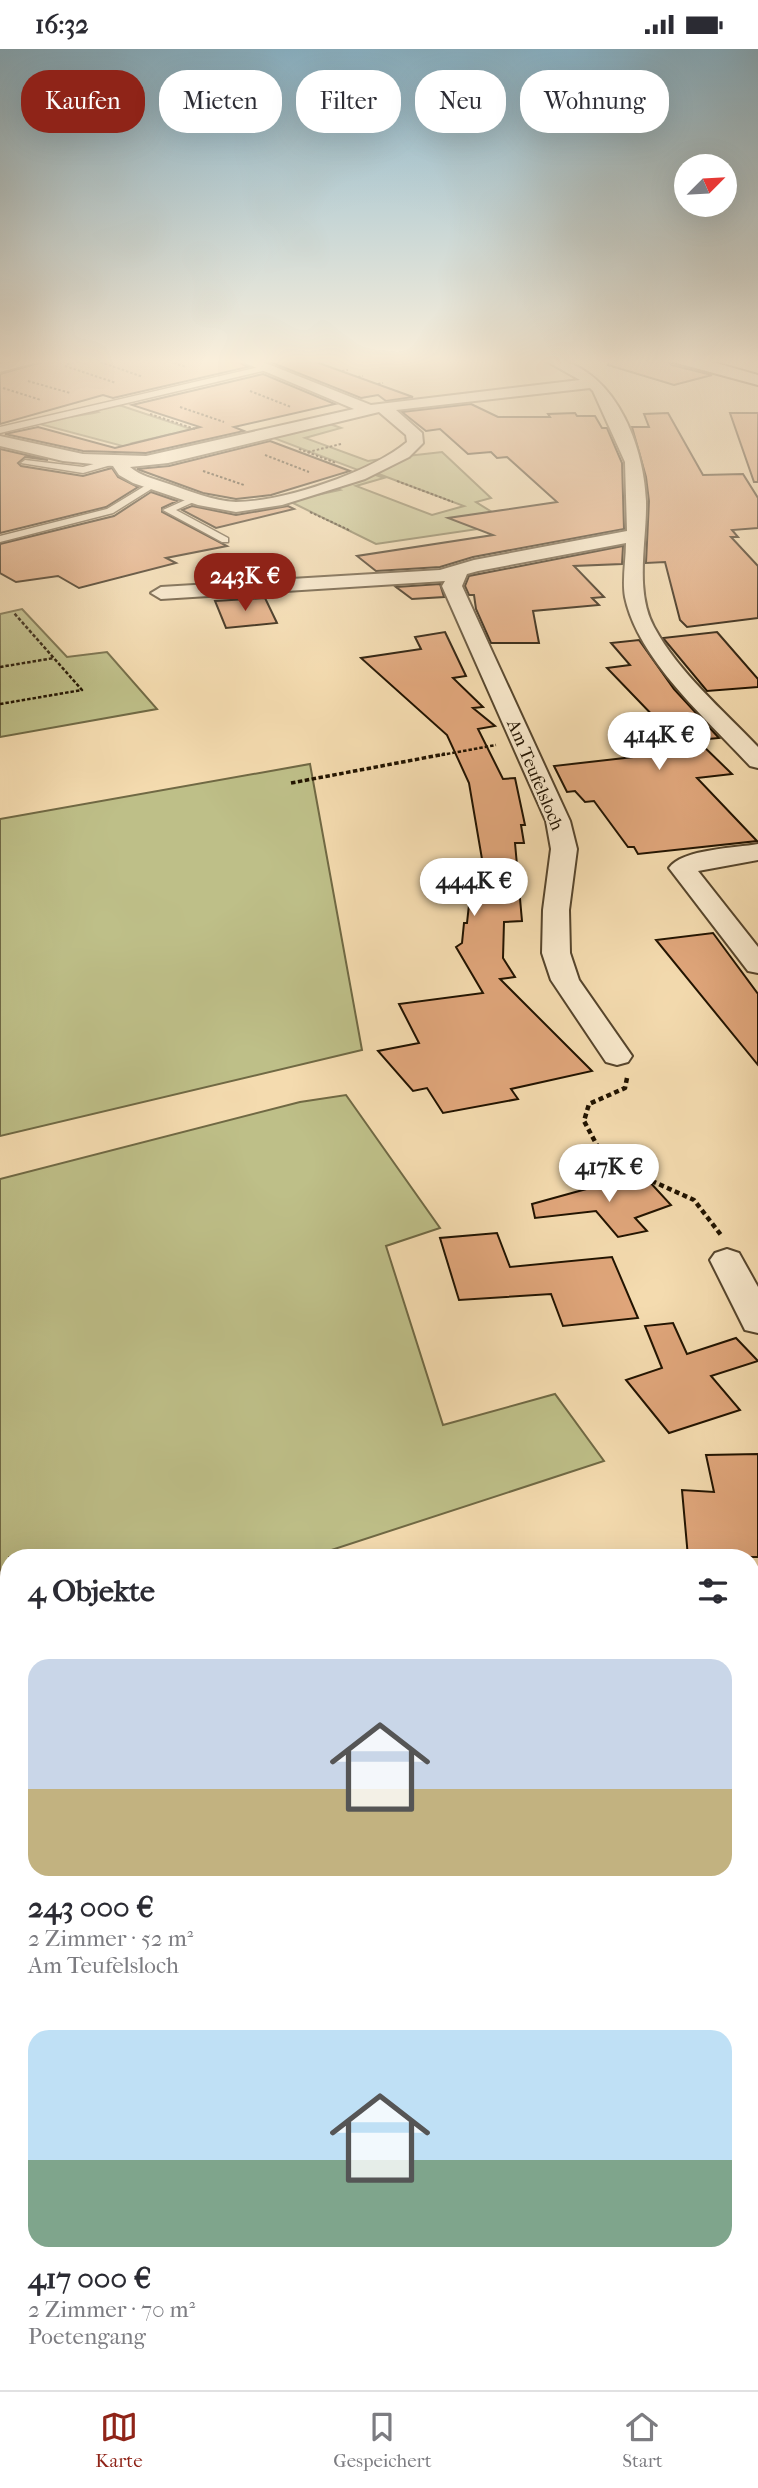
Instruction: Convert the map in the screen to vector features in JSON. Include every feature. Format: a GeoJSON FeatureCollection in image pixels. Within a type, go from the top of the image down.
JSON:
{"type":"FeatureCollection","features":[{"type":"Feature","properties":{"kind":"street"},"geometry":{"type":"LineString","coordinates":[[119,467],[125,473],[195,499],[247,506],[370,472],[377,467]]}},
{"type":"Feature","properties":{"kind":"street"},"geometry":{"type":"LineString","coordinates":[[634,467],[638,499],[634,594],[643,626],[673,669],[758,761]]}},
{"type":"Feature","properties":{"kind":"street"},"geometry":{"type":"LineString","coordinates":[[161,593],[299,587],[458,573],[474,566],[622,537],[635,537]]}},
{"type":"Feature","properties":{"kind":"street","name":"Am Teufelsloch"},"geometry":{"type":"LineString","coordinates":[[458,573],[453,586],[558,821],[564,849],[556,910],[556,953],[565,980],[617,1056]]}},
{"type":"Feature","properties":{"kind":"street"},"geometry":{"type":"LineString","coordinates":[[758,852],[701,860],[682,868],[758,965]]}},
{"type":"Feature","properties":{"kind":"street"},"geometry":{"type":"LineString","coordinates":[[727,1260],[758,1322]]}},
{"type":"Feature","properties":{"kind":"lane"},"geometry":{"type":"LineString","coordinates":[[59,467],[81,470],[94,467]]}},
{"type":"Feature","properties":{"kind":"lane"},"geometry":{"type":"LineString","coordinates":[[0,539],[110,511],[153,484]]}},
{"type":"Feature","properties":{"kind":"lane"},"geometry":{"type":"LineString","coordinates":[[195,499],[168,510],[225,540]]}},
{"type":"Feature","properties":{"kind":"path"},"geometry":{"type":"LineString","coordinates":[[370,472],[453,502],[447,504]]}},
{"type":"Feature","properties":{"kind":"path"},"geometry":{"type":"LineString","coordinates":[[211,477],[217,475]]}},
{"type":"Feature","properties":{"kind":"path"},"geometry":{"type":"LineString","coordinates":[[397,485],[403,484]]}},
{"type":"Feature","properties":{"kind":"path"},"geometry":{"type":"LineString","coordinates":[[420,494],[426,492]]}},
{"type":"Feature","properties":{"kind":"path"},"geometry":{"type":"LineString","coordinates":[[322,522],[328,520]]}},
{"type":"Feature","properties":{"kind":"path"},"geometry":{"type":"LineString","coordinates":[[345,533],[351,531]]}},
{"type":"Feature","properties":{"kind":"path"},"geometry":{"type":"LineString","coordinates":[[0,704],[82,690],[15,613]]}},
{"type":"Feature","properties":{"kind":"path"},"geometry":{"type":"LineString","coordinates":[[0,667],[55,657]]}},
{"type":"Feature","properties":{"kind":"path"},"geometry":{"type":"LineString","coordinates":[[291,783],[521,741]]}},
{"type":"Feature","properties":{"kind":"path"},"geometry":{"type":"LineString","coordinates":[[617,1056],[628,1079],[625,1088],[589,1104],[584,1121],[599,1149],[612,1163],[694,1199],[704,1209],[723,1239],[727,1260]]}},
{"type":"Feature","properties":{"kind":"green space"},"geometry":{"type":"Polygon","coordinates":[[[351,467],[371,467],[363,472],[351,467]]]}},
{"type":"Feature","properties":{"kind":"green space"},"geometry":{"type":"Polygon","coordinates":[[[386,467],[458,467],[491,498],[476,502],[511,524],[376,544],[289,501],[340,490],[333,487],[373,474],[384,478],[356,486],[432,515],[464,506],[376,473],[386,467]]]}},
{"type":"Feature","properties":{"kind":"green space"},"geometry":{"type":"Polygon","coordinates":[[[22,609],[67,657],[107,652],[157,709],[0,737],[0,614],[22,609]]]}},
{"type":"Feature","properties":{"kind":"green space"},"geometry":{"type":"Polygon","coordinates":[[[310,764],[362,1050],[0,1136],[0,819],[310,764]]]}},
{"type":"Feature","properties":{"kind":"green space"},"geometry":{"type":"Polygon","coordinates":[[[346,1095],[440,1228],[386,1246],[443,1425],[555,1394],[604,1461],[334,1549],[0,1549],[0,1179],[300,1102],[346,1095]]]}},
{"type":"Feature","properties":{"kind":"building"},"geometry":{"type":"Polygon","coordinates":[[[0,467],[29,467],[83,476],[112,468],[118,477],[138,487],[106,507],[0,533],[0,467]]]}},
{"type":"Feature","properties":{"kind":"building"},"geometry":{"type":"Polygon","coordinates":[[[340,467],[350,471],[271,495],[236,499],[203,493],[137,469],[340,467]]]}},
{"type":"Feature","properties":{"kind":"building"},"geometry":{"type":"Polygon","coordinates":[[[518,467],[622,467],[624,529],[473,557],[440,567],[376,571],[357,556],[493,535],[448,518],[557,502],[518,467]]]}},
{"type":"Feature","properties":{"kind":"building"},"geometry":{"type":"Polygon","coordinates":[[[643,467],[699,467],[703,475],[743,474],[758,498],[758,528],[732,530],[738,537],[731,537],[758,566],[758,618],[687,627],[680,620],[665,562],[646,563],[649,501],[643,467]]]}},
{"type":"Feature","properties":{"kind":"building"},"geometry":{"type":"Polygon","coordinates":[[[749,467],[758,467],[758,482],[754,482],[749,467]]]}},
{"type":"Feature","properties":{"kind":"building"},"geometry":{"type":"Polygon","coordinates":[[[151,492],[177,501],[162,508],[162,512],[227,546],[166,558],[176,563],[79,588],[58,576],[16,582],[0,573],[0,544],[114,516],[151,492]]]}},
{"type":"Feature","properties":{"kind":"building"},"geometry":{"type":"Polygon","coordinates":[[[192,506],[236,515],[288,506],[294,509],[216,528],[182,510],[192,506]]]}},
{"type":"Feature","properties":{"kind":"building"},"geometry":{"type":"Polygon","coordinates":[[[623,546],[622,564],[574,566],[604,597],[592,598],[599,605],[533,611],[539,643],[491,643],[476,609],[474,595],[469,595],[465,586],[469,576],[623,546]]]}},
{"type":"Feature","properties":{"kind":"building"},"geometry":{"type":"Polygon","coordinates":[[[440,584],[444,597],[412,599],[396,587],[440,584]]]}},
{"type":"Feature","properties":{"kind":"building"},"geometry":{"type":"Polygon","coordinates":[[[265,598],[277,623],[226,628],[215,601],[265,598]]]}},
{"type":"Feature","properties":{"kind":"building"},"geometry":{"type":"Polygon","coordinates":[[[445,632],[466,676],[453,678],[483,707],[473,708],[495,726],[478,729],[503,779],[515,778],[525,825],[521,825],[524,843],[515,843],[522,921],[504,922],[503,958],[515,977],[500,979],[592,1071],[511,1089],[518,1099],[443,1113],[427,1088],[413,1091],[378,1051],[419,1043],[399,1004],[483,993],[456,947],[462,943],[464,923],[467,923],[474,859],[482,859],[469,783],[447,735],[361,658],[421,649],[415,637],[445,632]]]}},
{"type":"Feature","properties":{"kind":"building"},"geometry":{"type":"Polygon","coordinates":[[[717,632],[758,679],[758,687],[707,691],[663,638],[717,632]]]}},
{"type":"Feature","properties":{"kind":"building"},"geometry":{"type":"Polygon","coordinates":[[[639,640],[674,689],[719,738],[697,740],[732,774],[697,778],[757,841],[638,854],[634,847],[628,847],[594,801],[585,802],[575,791],[567,792],[554,766],[669,753],[639,725],[660,723],[607,668],[630,665],[611,643],[639,640]]]}},
{"type":"Feature","properties":{"kind":"building"},"geometry":{"type":"Polygon","coordinates":[[[713,933],[758,994],[758,1065],[656,940],[713,933]]]}},
{"type":"Feature","properties":{"kind":"building"},"geometry":{"type":"Polygon","coordinates":[[[630,1177],[635,1183],[647,1179],[671,1205],[635,1218],[647,1231],[618,1237],[596,1211],[535,1218],[532,1204],[630,1177]]]}},
{"type":"Feature","properties":{"kind":"building"},"geometry":{"type":"Polygon","coordinates":[[[497,1233],[510,1267],[612,1257],[638,1318],[563,1326],[551,1294],[459,1300],[440,1238],[497,1233]]]}},
{"type":"Feature","properties":{"kind":"building"},"geometry":{"type":"Polygon","coordinates":[[[673,1323],[687,1354],[736,1338],[758,1361],[711,1376],[740,1410],[669,1433],[626,1380],[662,1368],[645,1326],[673,1323]]]}},
{"type":"Feature","properties":{"kind":"building"},"geometry":{"type":"Polygon","coordinates":[[[758,1454],[758,1549],[687,1549],[682,1490],[714,1492],[706,1455],[758,1454]]]}}]}
